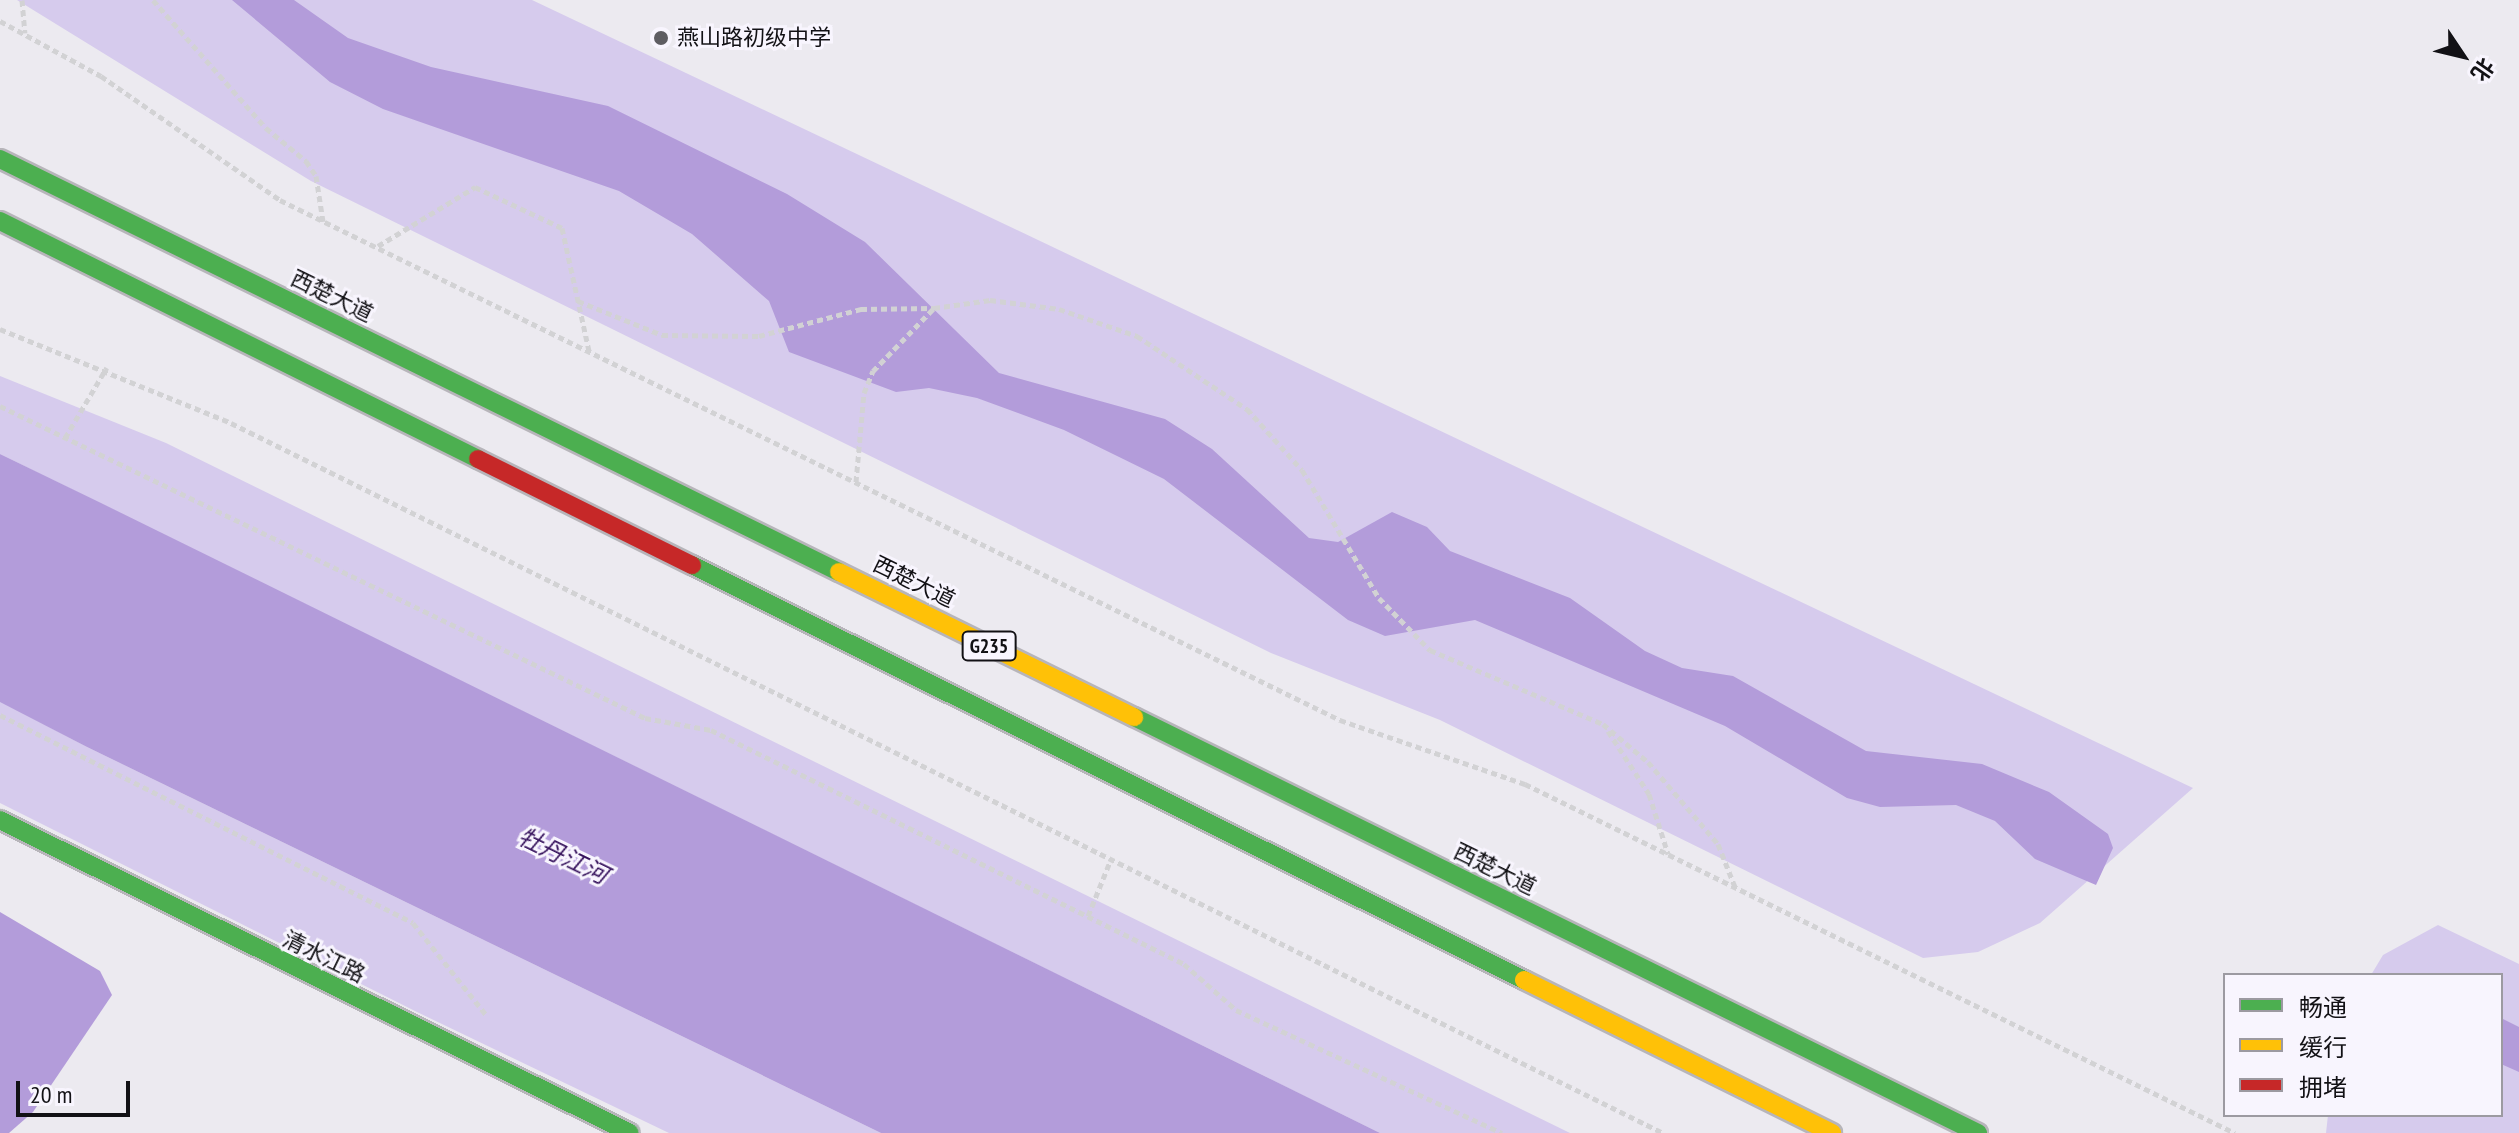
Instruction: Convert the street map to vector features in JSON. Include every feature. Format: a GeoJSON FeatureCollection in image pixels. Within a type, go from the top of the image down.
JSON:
{"type":"FeatureCollection","features":[{"type":"Feature","properties":{"kind":"main road","name":"西楚大道"},"geometry":{"type":"LineString","coordinates":[[0,159],[1978,1133]]}},
{"type":"Feature","properties":{"kind":"main road"},"geometry":{"type":"LineString","coordinates":[[0,221],[1832,1133]]}},
{"type":"Feature","properties":{"kind":"main road","name":"清水江路"},"geometry":{"type":"LineString","coordinates":[[0,820],[630,1133]]}},
{"type":"Feature","properties":{"kind":"path"},"geometry":{"type":"LineString","coordinates":[[22,0],[25,33]]}},
{"type":"Feature","properties":{"kind":"path"},"geometry":{"type":"LineString","coordinates":[[153,0],[266,128],[306,161],[316,176],[323,221]]}},
{"type":"Feature","properties":{"kind":"path"},"geometry":{"type":"LineString","coordinates":[[0,21],[101,76],[222,165],[323,221],[1340,720],[1525,784],[2235,1133]]}},
{"type":"Feature","properties":{"kind":"path"},"geometry":{"type":"LineString","coordinates":[[377,247],[475,187],[562,228],[589,351]]}},
{"type":"Feature","properties":{"kind":"path"},"geometry":{"type":"LineString","coordinates":[[578,301],[662,335],[759,336],[861,309],[934,308],[990,300],[1059,309],[1137,336],[1202,374],[1247,409],[1302,470],[1379,598],[1430,650],[1603,724],[1680,795],[1718,844],[1735,887]]}},
{"type":"Feature","properties":{"kind":"path"},"geometry":{"type":"LineString","coordinates":[[856,482],[864,393],[873,371],[934,308]]}},
{"type":"Feature","properties":{"kind":"path"},"geometry":{"type":"LineString","coordinates":[[0,329],[107,367],[1663,1133]]}},
{"type":"Feature","properties":{"kind":"path"},"geometry":{"type":"LineString","coordinates":[[65,438],[107,367]]}},
{"type":"Feature","properties":{"kind":"path"},"geometry":{"type":"LineString","coordinates":[[0,406],[645,718],[711,730],[1184,964],[1236,1010],[1502,1133]]}},
{"type":"Feature","properties":{"kind":"path"},"geometry":{"type":"LineString","coordinates":[[0,715],[413,923],[496,1028]]}},
{"type":"Feature","properties":{"kind":"path"},"geometry":{"type":"LineString","coordinates":[[1603,724],[1649,794],[1668,854]]}},
{"type":"Feature","properties":{"kind":"path"},"geometry":{"type":"LineString","coordinates":[[1088,916],[1111,859]]}},
{"type":"Feature","properties":{"kind":"shaded area"},"geometry":{"type":"Polygon","coordinates":[[[17,0],[532,0],[2193,788],[2040,923],[1978,952],[1923,958],[1440,720],[1271,653],[311,181],[17,0]]]}},
{"type":"Feature","properties":{"kind":"shaded area"},"geometry":{"type":"Polygon","coordinates":[[[0,376],[166,443],[1570,1133],[1380,1133],[0,454],[0,376]]]}},
{"type":"Feature","properties":{"kind":"shaded area"},"geometry":{"type":"Polygon","coordinates":[[[0,701],[87,747],[881,1133],[669,1133],[417,1012],[0,803],[0,701]]]}},
{"type":"Feature","properties":{"kind":"shaded area"},"geometry":{"type":"Polygon","coordinates":[[[2438,925],[2519,964],[2519,1133],[2326,1133],[2328,1117],[2503,1117],[2503,973],[2372,973],[2383,955],[2438,925]]]}},
{"type":"Feature","properties":{"kind":"water"},"geometry":{"type":"Polygon","coordinates":[[[232,0],[294,0],[348,38],[431,67],[608,106],[787,194],[865,242],[999,373],[1165,419],[1212,449],[1309,538],[1338,542],[1392,512],[1427,527],[1450,551],[1570,598],[1645,651],[1682,668],[1733,676],[1866,751],[1982,764],[2049,792],[2108,834],[2113,848],[2096,885],[2035,859],[1995,821],[1956,805],[1880,807],[1847,798],[1725,726],[1475,620],[1385,636],[1348,620],[1164,479],[1064,430],[977,398],[929,388],[896,392],[789,352],[769,301],[692,234],[619,191],[383,109],[330,82],[232,0]]]}},
{"type":"Feature","properties":{"kind":"water","name":"牡丹江河"},"geometry":{"type":"Polygon","coordinates":[[[0,454],[1380,1133],[881,1133],[87,747],[0,702],[0,454]]]}},
{"type":"Feature","properties":{"kind":"water"},"geometry":{"type":"Polygon","coordinates":[[[0,912],[100,971],[112,995],[33,1112],[9,1133],[0,1133],[0,912]]]}},
{"type":"Feature","properties":{"kind":"water"},"geometry":{"type":"Polygon","coordinates":[[[2503,1019],[2519,1027],[2519,1072],[2503,1065],[2503,1019]]]}},
{"type":"Feature","properties":{"kind":"traffic: fast"},"geometry":{"type":"LineString","coordinates":[[0,159],[839,572]]}},
{"type":"Feature","properties":{"kind":"traffic: fast"},"geometry":{"type":"LineString","coordinates":[[0,221],[478,459]]}},
{"type":"Feature","properties":{"kind":"traffic: fast"},"geometry":{"type":"LineString","coordinates":[[692,565],[1524,980]]}},
{"type":"Feature","properties":{"kind":"traffic: fast"},"geometry":{"type":"LineString","coordinates":[[1134,717],[1978,1133]]}},
{"type":"Feature","properties":{"kind":"traffic: fast"},"geometry":{"type":"LineString","coordinates":[[0,820],[630,1133]]}},
{"type":"Feature","properties":{"kind":"traffic: slow"},"geometry":{"type":"LineString","coordinates":[[839,572],[1134,717]]}},
{"type":"Feature","properties":{"kind":"traffic: slow"},"geometry":{"type":"LineString","coordinates":[[1524,980],[1832,1133]]}},
{"type":"Feature","properties":{"kind":"traffic: jam"},"geometry":{"type":"LineString","coordinates":[[478,459],[692,565]]}},
{"type":"Feature","properties":{"kind":"place","name":"燕山路初级中学"},"geometry":{"type":"Point","coordinates":[661,38]}}]}
